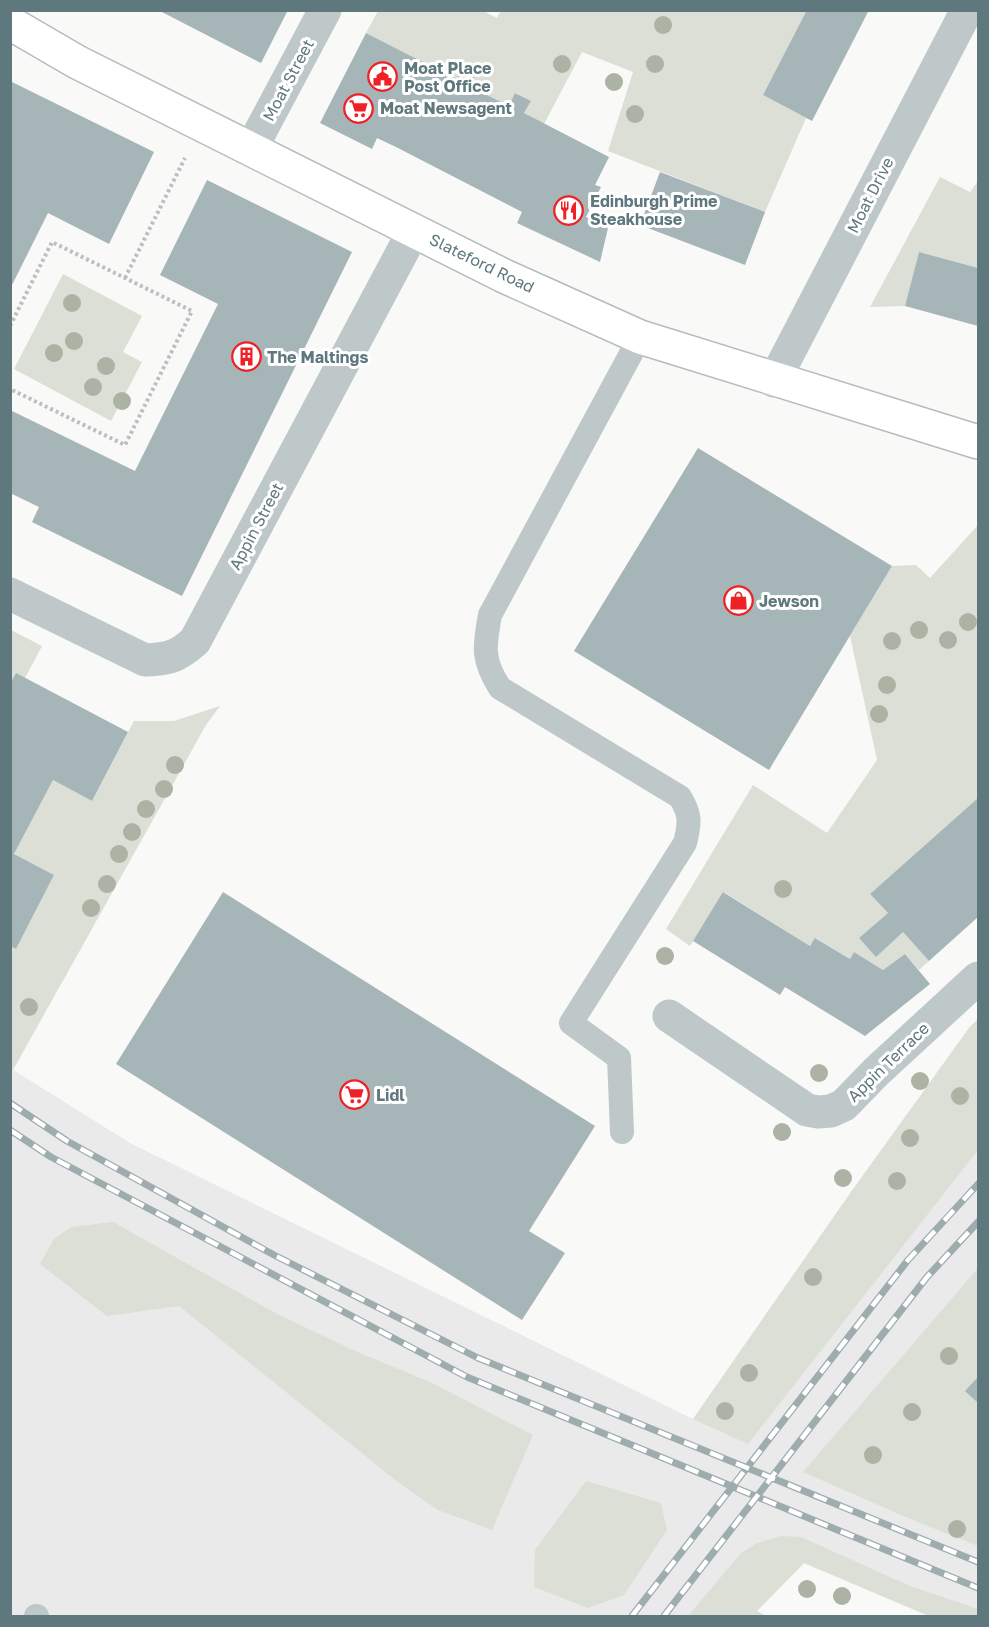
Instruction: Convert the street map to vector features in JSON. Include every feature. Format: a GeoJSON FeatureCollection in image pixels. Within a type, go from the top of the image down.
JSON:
{"type":"FeatureCollection","features":[{"type":"Feature","properties":{"kind":"main road","name":"Slateford Road"},"geometry":{"type":"LineString","coordinates":[[10,23],[77,62],[504,276],[640,337],[774,381],[978,442]]}},
{"type":"Feature","properties":{"kind":"street","name":"Moat Street"},"geometry":{"type":"LineString","coordinates":[[250,148],[325,10]]}},
{"type":"Feature","properties":{"kind":"street","name":"Moat Drive"},"geometry":{"type":"LineString","coordinates":[[774,381],[967,10]]}},
{"type":"Feature","properties":{"kind":"street","name":"Appin Street"},"geometry":{"type":"LineString","coordinates":[[10,594],[145,660],[165,660],[181,653],[195,641],[414,230]]}},
{"type":"Feature","properties":{"kind":"street","name":"Appin Terrace"},"geometry":{"type":"LineString","coordinates":[[669,1016],[795,1103],[807,1110],[831,1111],[844,1105],[876,1072],[978,978]]}},
{"type":"Feature","properties":{"kind":"lane"},"geometry":{"type":"LineString","coordinates":[[622,1132],[619,1058],[571,1023],[685,843],[690,825],[688,810],[680,797],[500,688],[489,671],[485,644],[489,615],[640,337]]}},
{"type":"Feature","properties":{"kind":"path"},"geometry":{"type":"LineString","coordinates":[[125,278],[201,124]]}},
{"type":"Feature","properties":{"kind":"path"},"geometry":{"type":"LineString","coordinates":[[10,326],[52,242],[192,310],[125,445],[10,388]]}},
{"type":"Feature","properties":{"kind":"shaded area"},"geometry":{"type":"Polygon","coordinates":[[[501,10],[807,11],[763,95],[806,118],[765,212],[608,151],[633,72],[582,52],[544,124],[524,113],[531,101],[516,93],[509,106],[469,86],[475,74],[463,67],[456,79],[366,33],[378,11],[483,11],[497,18],[501,10]]]}},
{"type":"Feature","properties":{"kind":"shaded area"},"geometry":{"type":"Polygon","coordinates":[[[940,177],[970,192],[978,181],[978,268],[919,252],[905,306],[870,307],[940,177]]]}},
{"type":"Feature","properties":{"kind":"shaded area"},"geometry":{"type":"Polygon","coordinates":[[[63,274],[142,316],[123,352],[142,362],[111,421],[14,369],[63,274]]]}},
{"type":"Feature","properties":{"kind":"shaded area"},"geometry":{"type":"Polygon","coordinates":[[[978,525],[978,798],[870,894],[888,913],[859,938],[876,956],[903,932],[929,961],[919,970],[905,954],[883,970],[854,952],[850,959],[816,938],[810,946],[724,892],[690,946],[666,929],[753,785],[827,833],[877,760],[850,636],[892,566],[916,565],[930,578],[978,525]]]}},
{"type":"Feature","properties":{"kind":"shaded area"},"geometry":{"type":"Polygon","coordinates":[[[11,630],[42,646],[25,678],[11,684],[11,630]]]}},
{"type":"Feature","properties":{"kind":"shaded area"},"geometry":{"type":"Polygon","coordinates":[[[220,706],[206,725],[13,1070],[10,1068],[10,946],[16,949],[54,875],[14,854],[53,780],[92,801],[134,721],[174,721],[220,706]]]}},
{"type":"Feature","properties":{"kind":"shaded area"},"geometry":{"type":"Polygon","coordinates":[[[978,1019],[978,1356],[871,1482],[978,1511],[978,1616],[929,1616],[804,1563],[752,1616],[11,1616],[10,1068],[130,1143],[693,1419],[851,1192],[969,1028],[978,1019]]]}},
{"type":"Feature","properties":{"kind":"shaded area"},"geometry":{"type":"Polygon","coordinates":[[[978,1019],[978,1150],[748,1444],[693,1419],[851,1192],[969,1028],[978,1019]]]}},
{"type":"Feature","properties":{"kind":"shaded area"},"geometry":{"type":"Polygon","coordinates":[[[113,1222],[277,1314],[353,1350],[432,1383],[533,1435],[492,1530],[438,1510],[399,1483],[179,1306],[107,1316],[40,1264],[54,1239],[71,1227],[113,1222]]]}},
{"type":"Feature","properties":{"kind":"shaded area"},"geometry":{"type":"Polygon","coordinates":[[[978,1268],[978,1377],[966,1391],[978,1403],[978,1546],[803,1472],[978,1268]]]}},
{"type":"Feature","properties":{"kind":"shaded area"},"geometry":{"type":"Polygon","coordinates":[[[586,1481],[661,1503],[667,1530],[624,1595],[588,1608],[534,1587],[535,1550],[586,1481]]]}},
{"type":"Feature","properties":{"kind":"shaded area"},"geometry":{"type":"Polygon","coordinates":[[[782,1536],[801,1537],[910,1586],[978,1609],[978,1616],[929,1616],[804,1563],[757,1611],[766,1616],[688,1616],[741,1553],[757,1543],[782,1536]]]}},
{"type":"Feature","properties":{"kind":"building"},"geometry":{"type":"Polygon","coordinates":[[[158,10],[288,10],[261,63],[158,10]]]}},
{"type":"Feature","properties":{"kind":"building"},"geometry":{"type":"Polygon","coordinates":[[[807,10],[869,10],[812,121],[763,95],[807,10]]]}},
{"type":"Feature","properties":{"kind":"building"},"geometry":{"type":"Polygon","coordinates":[[[366,33],[456,79],[462,67],[476,74],[469,86],[509,106],[515,93],[531,101],[524,113],[609,157],[595,185],[601,187],[586,217],[608,228],[600,262],[517,223],[522,212],[396,147],[377,138],[372,149],[320,123],[366,33]]]}},
{"type":"Feature","properties":{"kind":"building"},"geometry":{"type":"Polygon","coordinates":[[[10,81],[154,152],[109,244],[48,213],[10,289],[10,81]]]}},
{"type":"Feature","properties":{"kind":"building"},"geometry":{"type":"Polygon","coordinates":[[[660,172],[765,212],[745,265],[640,225],[660,172]]]}},
{"type":"Feature","properties":{"kind":"building","name":"The Maltings"},"geometry":{"type":"Polygon","coordinates":[[[207,180],[352,252],[182,596],[32,522],[39,507],[10,493],[10,410],[135,471],[218,304],[160,275],[207,180]]]}},
{"type":"Feature","properties":{"kind":"building"},"geometry":{"type":"Polygon","coordinates":[[[919,252],[978,268],[978,326],[905,306],[919,252]]]}},
{"type":"Feature","properties":{"kind":"building","name":"Jewson"},"geometry":{"type":"Polygon","coordinates":[[[698,448],[892,566],[769,770],[574,651],[698,448]]]}},
{"type":"Feature","properties":{"kind":"building"},"geometry":{"type":"Polygon","coordinates":[[[16,673],[128,732],[92,801],[53,780],[14,854],[54,875],[16,949],[10,946],[10,684],[16,673]]]}},
{"type":"Feature","properties":{"kind":"building"},"geometry":{"type":"Polygon","coordinates":[[[978,798],[978,917],[929,961],[903,932],[876,957],[859,938],[888,913],[870,894],[978,798]]]}},
{"type":"Feature","properties":{"kind":"building","name":"Lidl"},"geometry":{"type":"Polygon","coordinates":[[[223,892],[595,1126],[529,1231],[565,1253],[522,1320],[116,1064],[223,892]]]}},
{"type":"Feature","properties":{"kind":"building"},"geometry":{"type":"Polygon","coordinates":[[[723,892],[810,946],[815,938],[850,959],[854,952],[883,970],[905,954],[930,984],[865,1036],[785,987],[780,995],[693,941],[723,892]]]}},
{"type":"Feature","properties":{"kind":"building"},"geometry":{"type":"Polygon","coordinates":[[[978,1377],[978,1403],[965,1391],[978,1377]]]}},
{"type":"Feature","properties":{"kind":"railway"},"geometry":{"type":"LineString","coordinates":[[10,1103],[67,1141],[274,1255],[478,1358],[978,1562]]}},
{"type":"Feature","properties":{"kind":"railway"},"geometry":{"type":"LineString","coordinates":[[10,1130],[51,1157],[467,1377],[978,1588]]}},
{"type":"Feature","properties":{"kind":"railway"},"geometry":{"type":"LineString","coordinates":[[632,1616],[908,1260],[978,1184]]}},
{"type":"Feature","properties":{"kind":"railway"},"geometry":{"type":"LineString","coordinates":[[664,1616],[927,1277],[978,1222]]}},
{"type":"Feature","properties":{"kind":"place","name":"Moat Place Post Office"},"geometry":{"type":"Point","coordinates":[383,77]}},
{"type":"Feature","properties":{"kind":"place","name":"Moat Newsagent"},"geometry":{"type":"Point","coordinates":[359,108]}},
{"type":"Feature","properties":{"kind":"place","name":"Edinburgh Prime Steakhouse"},"geometry":{"type":"Point","coordinates":[569,210]}},
{"type":"Feature","properties":{"kind":"place","name":"The Maltings"},"geometry":{"type":"Point","coordinates":[246,357]}},
{"type":"Feature","properties":{"kind":"place","name":"Jewson"},"geometry":{"type":"Point","coordinates":[738,601]}},
{"type":"Feature","properties":{"kind":"place","name":"Lidl"},"geometry":{"type":"Point","coordinates":[355,1095]}}]}
